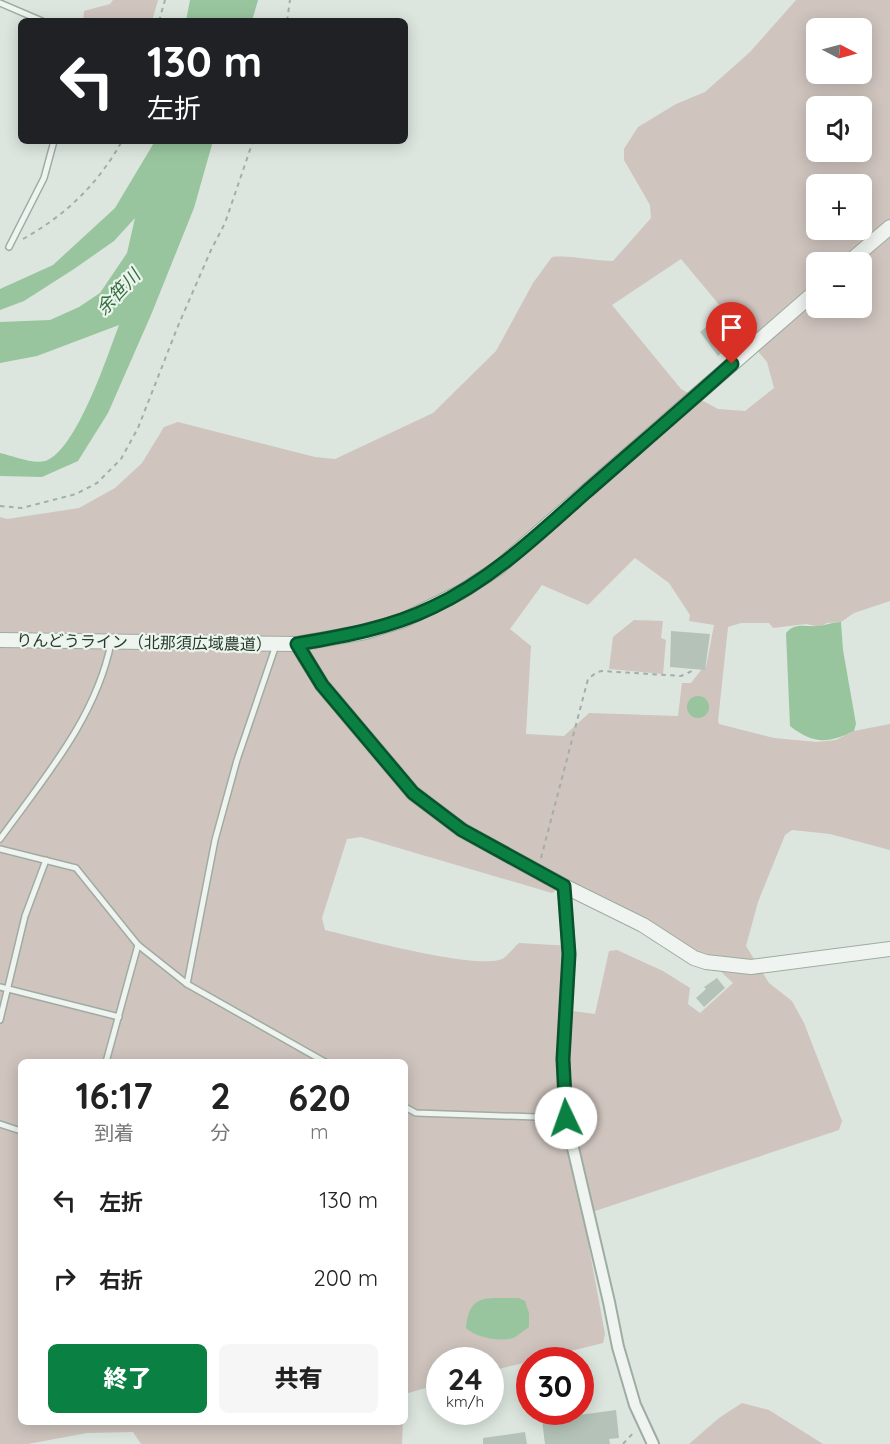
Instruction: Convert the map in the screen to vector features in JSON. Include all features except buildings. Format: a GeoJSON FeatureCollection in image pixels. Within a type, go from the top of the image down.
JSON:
{"type":"FeatureCollection","features":[{"type":"Feature","properties":{"kind":"street"},"geometry":{"type":"LineString","coordinates":[[861,252],[890,227]]}},
{"type":"Feature","properties":{"kind":"street","name":"りんどうライン（北那須広域農道）"},"geometry":{"type":"LineString","coordinates":[[0,640],[297,644],[365,632],[405,620],[461,592],[498,568],[806,300]]}},
{"type":"Feature","properties":{"kind":"street"},"geometry":{"type":"LineString","coordinates":[[297,644],[322,685],[413,793],[462,830],[537,872],[643,925],[679,950],[706,962],[751,967],[890,949]]}},
{"type":"Feature","properties":{"kind":"street"},"geometry":{"type":"LineString","coordinates":[[564,886],[569,954],[563,1059],[566,1118],[618,1347],[635,1405],[653,1444]]}},
{"type":"Feature","properties":{"kind":"lane"},"geometry":{"type":"LineString","coordinates":[[0,3],[35,18]]}},
{"type":"Feature","properties":{"kind":"lane"},"geometry":{"type":"LineString","coordinates":[[9,247],[44,178],[53,144]]}},
{"type":"Feature","properties":{"kind":"lane"},"geometry":{"type":"LineString","coordinates":[[0,839],[64,752],[96,693],[107,664],[112,641]]}},
{"type":"Feature","properties":{"kind":"lane"},"geometry":{"type":"LineString","coordinates":[[186,984],[215,840],[237,760],[276,644]]}},
{"type":"Feature","properties":{"kind":"lane"},"geometry":{"type":"LineString","coordinates":[[0,849],[76,868],[138,945],[186,984],[320,1059]]}},
{"type":"Feature","properties":{"kind":"lane"},"geometry":{"type":"LineString","coordinates":[[0,1020],[26,916],[46,860]]}},
{"type":"Feature","properties":{"kind":"lane"},"geometry":{"type":"LineString","coordinates":[[107,1059],[138,945]]}},
{"type":"Feature","properties":{"kind":"lane"},"geometry":{"type":"LineString","coordinates":[[0,987],[119,1017]]}},
{"type":"Feature","properties":{"kind":"lane"},"geometry":{"type":"LineString","coordinates":[[408,1109],[416,1113],[566,1118]]}},
{"type":"Feature","properties":{"kind":"lane"},"geometry":{"type":"LineString","coordinates":[[0,1124],[18,1130]]}},
{"type":"Feature","properties":{"kind":"path"},"geometry":{"type":"LineString","coordinates":[[160,18],[165,0]]}},
{"type":"Feature","properties":{"kind":"path"},"geometry":{"type":"LineString","coordinates":[[287,18],[290,0]]}},
{"type":"Feature","properties":{"kind":"path"},"geometry":{"type":"LineString","coordinates":[[9,247],[52,223],[91,187],[111,161],[120,144]]}},
{"type":"Feature","properties":{"kind":"path"},"geometry":{"type":"LineString","coordinates":[[0,506],[22,508],[76,494],[97,483],[121,459],[138,428],[178,326],[225,223],[252,144]]}},
{"type":"Feature","properties":{"kind":"path"},"geometry":{"type":"LineString","coordinates":[[537,872],[588,679],[602,671],[681,676],[692,671]]}},
{"type":"Feature","properties":{"kind":"path"},"geometry":{"type":"LineString","coordinates":[[623,1444],[629,1435],[644,1424]]}},
{"type":"Feature","properties":{"kind":"shaded area"},"geometry":{"type":"Polygon","coordinates":[[[113,0],[158,0],[153,18],[83,18],[84,11],[110,4],[113,0]]]}},
{"type":"Feature","properties":{"kind":"shaded area"},"geometry":{"type":"Polygon","coordinates":[[[796,0],[890,0],[890,601],[854,613],[841,622],[827,623],[820,627],[806,624],[773,628],[769,623],[741,623],[728,627],[718,721],[719,724],[774,738],[817,742],[836,740],[854,731],[890,724],[890,850],[830,834],[792,830],[785,835],[758,902],[746,946],[769,983],[792,1001],[804,1023],[842,1121],[839,1130],[583,1215],[605,1334],[603,1343],[587,1347],[516,1347],[516,1365],[504,1368],[504,1347],[426,1347],[426,1388],[408,1393],[408,1059],[18,1059],[18,1425],[403,1425],[402,1444],[141,1444],[133,1432],[87,1433],[28,1444],[0,1444],[0,517],[7,519],[79,508],[115,488],[142,463],[164,427],[178,422],[315,457],[335,459],[433,413],[496,351],[533,283],[552,257],[613,261],[651,218],[650,205],[624,160],[624,149],[638,127],[676,104],[705,92],[750,52],[796,0]],[[681,259],[612,305],[681,389],[718,409],[745,411],[774,388],[767,362],[681,259]],[[635,558],[588,605],[542,585],[510,629],[531,646],[526,734],[564,736],[589,713],[678,716],[682,683],[691,683],[706,667],[714,625],[689,621],[690,615],[669,583],[635,558]],[[361,837],[347,839],[322,918],[325,930],[416,952],[468,960],[502,959],[519,943],[571,946],[573,1011],[595,1014],[609,951],[617,950],[663,971],[690,988],[688,1004],[700,1013],[733,983],[716,967],[564,884],[552,893],[361,837]]]}},
{"type":"Feature","properties":{"kind":"shaded area"},"geometry":{"type":"Polygon","coordinates":[[[634,620],[663,621],[661,638],[666,640],[663,674],[609,669],[613,637],[634,620]]]}},
{"type":"Feature","properties":{"kind":"shaded area"},"geometry":{"type":"Polygon","coordinates":[[[742,1403],[769,1410],[823,1444],[689,1444],[719,1418],[742,1403]]]}},
{"type":"Feature","properties":{"kind":"water"},"geometry":{"type":"Polygon","coordinates":[[[190,0],[258,0],[253,18],[187,18],[190,0]]]}},
{"type":"Feature","properties":{"kind":"water","name":"余笹川"},"geometry":{"type":"Polygon","coordinates":[[[153,144],[212,144],[194,208],[151,315],[108,413],[78,461],[42,477],[0,476],[0,453],[40,462],[57,454],[79,422],[90,400],[119,325],[37,356],[0,363],[0,322],[50,320],[79,307],[100,293],[127,253],[135,218],[114,241],[24,301],[0,310],[0,289],[53,265],[115,208],[153,144]]]}},
{"type":"Feature","properties":{"kind":"water"},"geometry":{"type":"Polygon","coordinates":[[[841,622],[843,650],[856,724],[854,731],[836,738],[814,739],[790,726],[786,633],[797,626],[820,626],[841,622]]]}},
{"type":"Feature","properties":{"kind":"water"},"geometry":{"type":"Polygon","coordinates":[[[698,696],[706,699],[709,707],[706,715],[698,718],[690,715],[687,707],[690,699],[698,696]]]}},
{"type":"Feature","properties":{"kind":"water"},"geometry":{"type":"Polygon","coordinates":[[[490,1298],[519,1298],[525,1301],[529,1313],[529,1327],[511,1339],[492,1339],[475,1334],[466,1328],[471,1308],[476,1303],[490,1298]]]}},
{"type":"Feature","properties":{"kind":"route"},"geometry":{"type":"LineString","coordinates":[[566,1118],[563,1059],[569,954],[564,886],[462,830],[413,793],[322,685],[297,644],[365,632],[405,620],[461,592],[498,568],[534,538],[732,364]]}}]}
